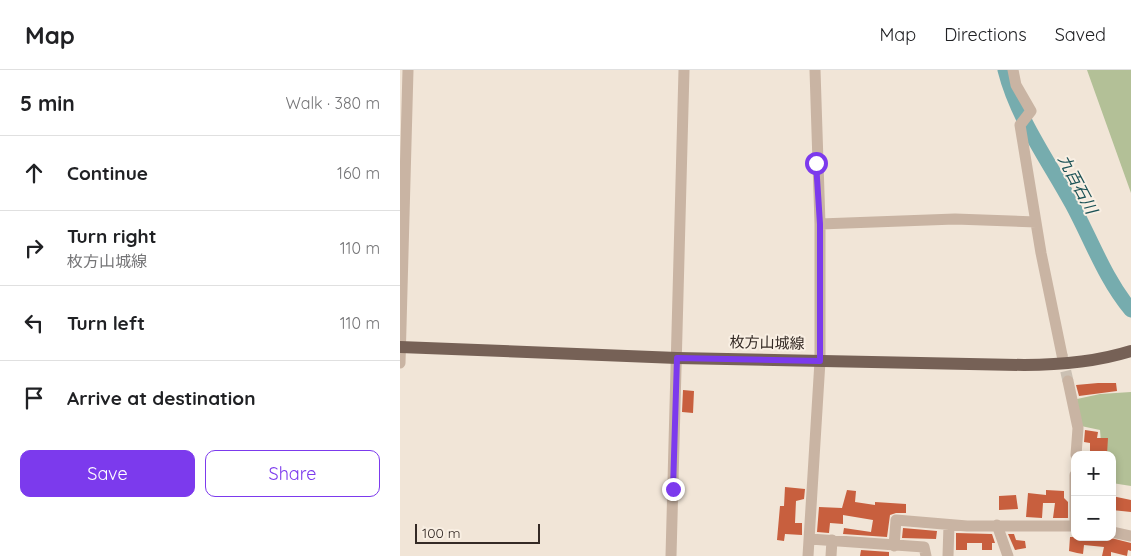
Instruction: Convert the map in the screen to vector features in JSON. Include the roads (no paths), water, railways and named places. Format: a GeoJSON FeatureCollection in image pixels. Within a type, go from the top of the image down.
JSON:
{"type":"FeatureCollection","features":[{"type":"Feature","properties":{"kind":"main road","name":"枚方山城線"},"geometry":{"type":"LineString","coordinates":[[400,347],[677,358],[1060,365],[1091,361],[1131,351]]}},
{"type":"Feature","properties":{"kind":"street"},"geometry":{"type":"LineString","coordinates":[[400,363],[408,70]]}},
{"type":"Feature","properties":{"kind":"street"},"geometry":{"type":"LineString","coordinates":[[671,556],[684,70]]}},
{"type":"Feature","properties":{"kind":"street"},"geometry":{"type":"LineString","coordinates":[[808,556],[820,361],[820,224],[815,70]]}},
{"type":"Feature","properties":{"kind":"street"},"geometry":{"type":"LineString","coordinates":[[1013,70],[1016,85],[1030,110],[1020,125],[1036,222],[1062,355]]}},
{"type":"Feature","properties":{"kind":"street"},"geometry":{"type":"LineString","coordinates":[[820,224],[955,219],[1036,222]]}},
{"type":"Feature","properties":{"kind":"street"},"geometry":{"type":"LineString","coordinates":[[1068,381],[1078,428],[1076,451]]}},
{"type":"Feature","properties":{"kind":"street"},"geometry":{"type":"LineString","coordinates":[[894,546],[896,520],[948,525],[1071,525]]}},
{"type":"Feature","properties":{"kind":"street"},"geometry":{"type":"LineString","coordinates":[[948,525],[948,556]]}},
{"type":"Feature","properties":{"kind":"street"},"geometry":{"type":"LineString","coordinates":[[997,525],[1008,556]]}},
{"type":"Feature","properties":{"kind":"street"},"geometry":{"type":"LineString","coordinates":[[1116,533],[1131,536]]}},
{"type":"Feature","properties":{"kind":"street"},"geometry":{"type":"LineString","coordinates":[[810,539],[924,547],[926,556]]}},
{"type":"Feature","properties":{"kind":"street"},"geometry":{"type":"LineString","coordinates":[[831,556],[832,540]]}},
{"type":"Feature","properties":{"kind":"waterway","name":"九百石川"},"geometry":{"type":"LineString","coordinates":[[1005,70],[1010,88],[1025,122],[1072,204],[1113,285],[1131,310]]}},
{"type":"Feature","properties":{"kind":"tunnel"},"geometry":{"type":"LineString","coordinates":[[1062,355],[1068,381]]}}]}
